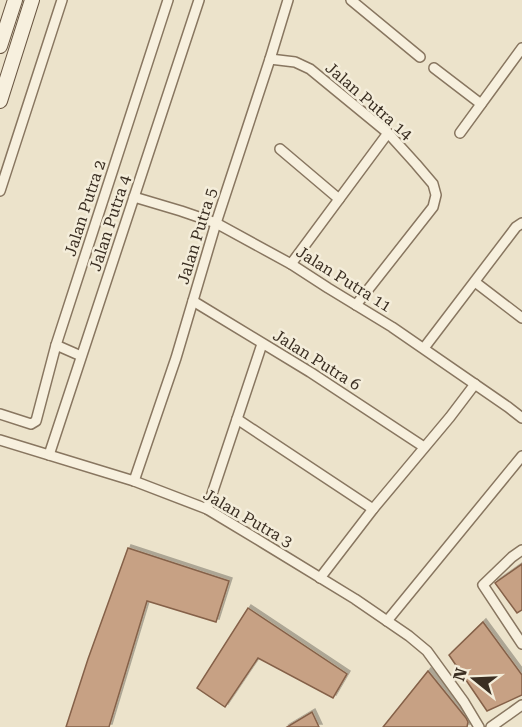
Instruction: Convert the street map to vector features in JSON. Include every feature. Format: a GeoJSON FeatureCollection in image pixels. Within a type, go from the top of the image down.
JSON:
{"type":"FeatureCollection","features":[{"type":"Feature","properties":{"kind":"main road"},"geometry":{"type":"LineString","coordinates":[[0,101],[32,0]]}},
{"type":"Feature","properties":{"kind":"main road"},"geometry":{"type":"LineString","coordinates":[[0,46],[9,10]]}},
{"type":"Feature","properties":{"kind":"street"},"geometry":{"type":"LineString","coordinates":[[0,191],[62,0]]}},
{"type":"Feature","properties":{"kind":"street","name":"Jalan Putra 2"},"geometry":{"type":"LineString","coordinates":[[0,414],[31,424],[36,421],[56,345],[168,0]]}},
{"type":"Feature","properties":{"kind":"street","name":"Jalan Putra 4"},"geometry":{"type":"LineString","coordinates":[[49,454],[199,0]]}},
{"type":"Feature","properties":{"kind":"street","name":"Jalan Putra 5"},"geometry":{"type":"LineString","coordinates":[[134,481],[176,358],[216,223],[288,0]]}},
{"type":"Feature","properties":{"kind":"street"},"geometry":{"type":"LineString","coordinates":[[351,0],[420,57]]}},
{"type":"Feature","properties":{"kind":"street"},"geometry":{"type":"LineString","coordinates":[[460,133],[522,48]]}},
{"type":"Feature","properties":{"kind":"street","name":"Jalan Putra 14"},"geometry":{"type":"LineString","coordinates":[[270,59],[295,62],[310,69],[388,133],[432,184],[436,195],[433,207],[356,305]]}},
{"type":"Feature","properties":{"kind":"street"},"geometry":{"type":"LineString","coordinates":[[434,68],[481,104]]}},
{"type":"Feature","properties":{"kind":"street"},"geometry":{"type":"LineString","coordinates":[[291,264],[388,133]]}},
{"type":"Feature","properties":{"kind":"street"},"geometry":{"type":"LineString","coordinates":[[280,149],[339,199]]}},
{"type":"Feature","properties":{"kind":"street","name":"Jalan Putra 11"},"geometry":{"type":"LineString","coordinates":[[134,197],[216,223],[291,264],[424,348],[522,418]]}},
{"type":"Feature","properties":{"kind":"street"},"geometry":{"type":"LineString","coordinates":[[424,348],[516,227],[522,223]]}},
{"type":"Feature","properties":{"kind":"street"},"geometry":{"type":"LineString","coordinates":[[475,282],[522,318]]}},
{"type":"Feature","properties":{"kind":"street","name":"Jalan Putra 6"},"geometry":{"type":"LineString","coordinates":[[193,301],[310,372],[424,447]]}},
{"type":"Feature","properties":{"kind":"street"},"geometry":{"type":"LineString","coordinates":[[207,509],[262,344]]}},
{"type":"Feature","properties":{"kind":"street"},"geometry":{"type":"LineString","coordinates":[[56,345],[81,356]]}},
{"type":"Feature","properties":{"kind":"street"},"geometry":{"type":"LineString","coordinates":[[320,578],[475,384]]}},
{"type":"Feature","properties":{"kind":"street"},"geometry":{"type":"LineString","coordinates":[[237,419],[374,509]]}},
{"type":"Feature","properties":{"kind":"street","name":"Jalan Putra 3"},"geometry":{"type":"LineString","coordinates":[[0,441],[134,481],[207,509],[355,599],[427,651],[479,727]]}},
{"type":"Feature","properties":{"kind":"street"},"geometry":{"type":"LineString","coordinates":[[387,621],[522,456]]}},
{"type":"Feature","properties":{"kind":"street"},"geometry":{"type":"LineString","coordinates":[[522,550],[483,585],[522,644]]}},
{"type":"Feature","properties":{"kind":"street"},"geometry":{"type":"LineString","coordinates":[[491,727],[522,705]]}},
{"type":"Feature","properties":{"kind":"building"},"geometry":{"type":"Polygon","coordinates":[[[128,548],[229,581],[216,622],[147,601],[109,727],[66,727],[88,659],[128,548]]]}},
{"type":"Feature","properties":{"kind":"building"},"geometry":{"type":"Polygon","coordinates":[[[522,564],[522,610],[517,613],[495,583],[522,564]]]}},
{"type":"Feature","properties":{"kind":"building"},"geometry":{"type":"Polygon","coordinates":[[[248,608],[347,674],[333,698],[258,658],[225,707],[197,688],[248,608]]]}},
{"type":"Feature","properties":{"kind":"building"},"geometry":{"type":"Polygon","coordinates":[[[483,622],[522,675],[522,695],[487,711],[449,655],[483,622]]]}},
{"type":"Feature","properties":{"kind":"building"},"geometry":{"type":"Polygon","coordinates":[[[428,671],[466,718],[467,727],[383,727],[428,671]]]}},
{"type":"Feature","properties":{"kind":"building"},"geometry":{"type":"Polygon","coordinates":[[[312,712],[319,727],[287,727],[312,712]]]}}]}
